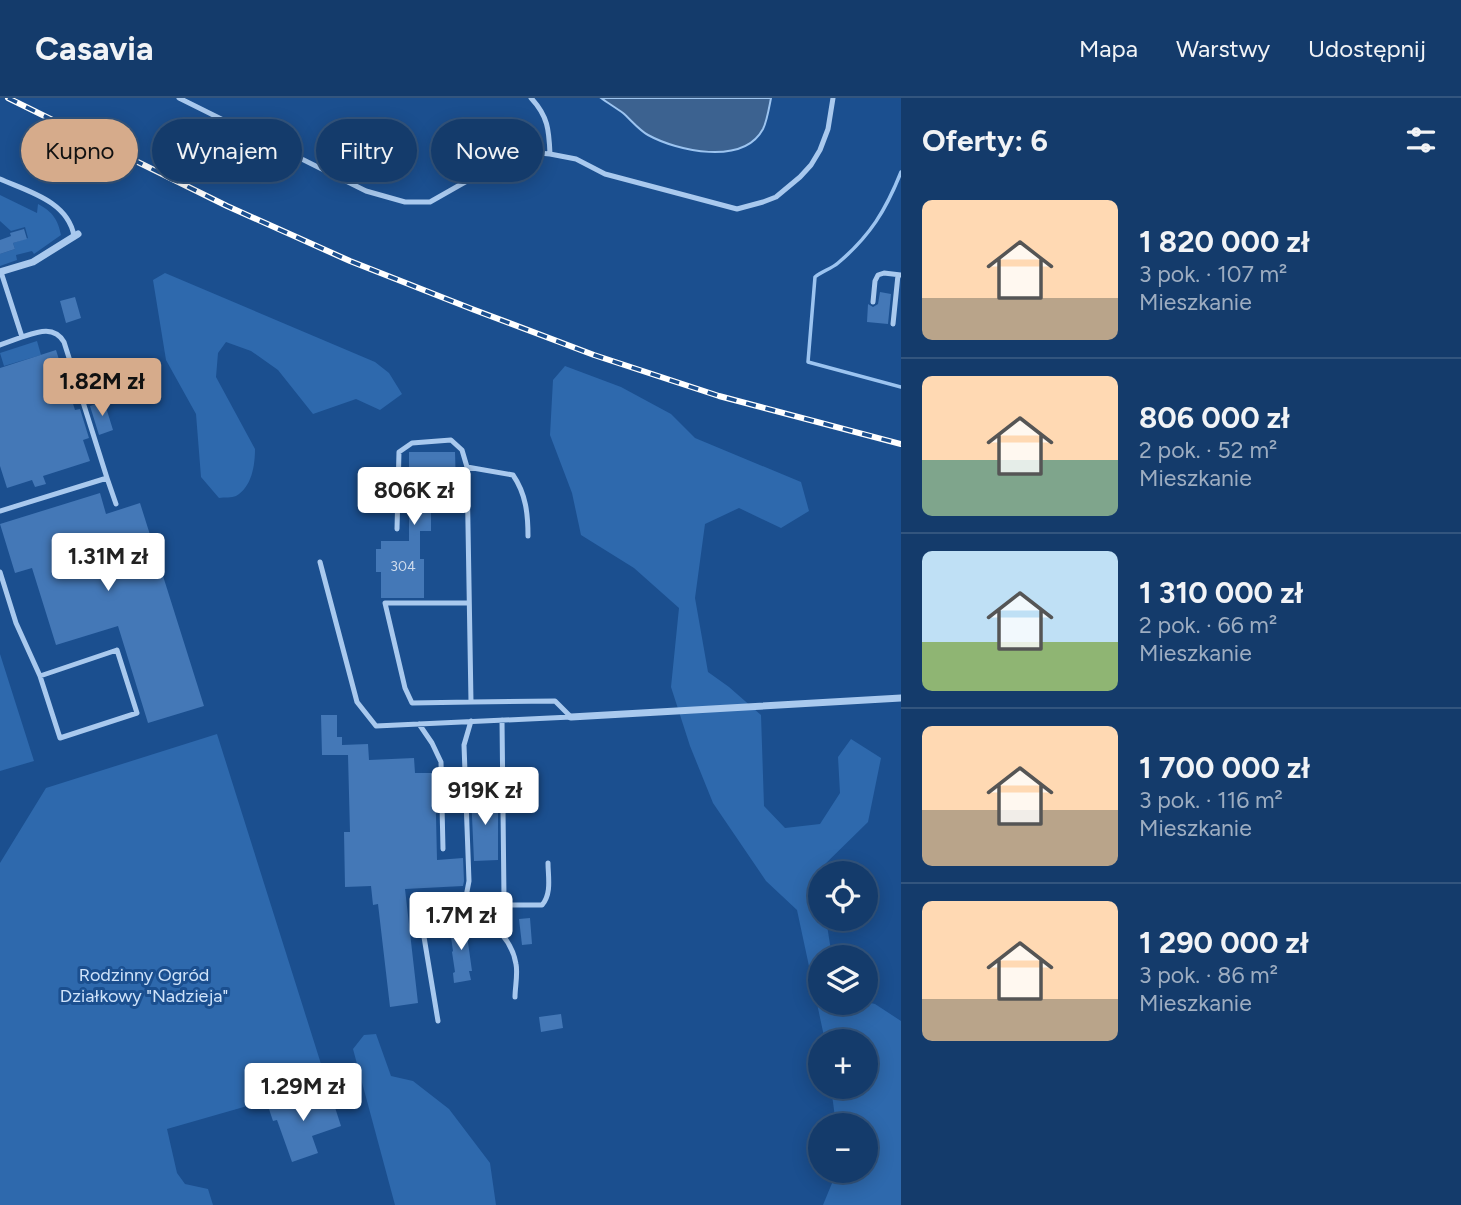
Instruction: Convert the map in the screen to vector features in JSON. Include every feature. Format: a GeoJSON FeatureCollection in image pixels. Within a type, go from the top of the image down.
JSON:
{"type":"FeatureCollection","features":[{"type":"Feature","properties":{"kind":"street"},"geometry":{"type":"LineString","coordinates":[[1,272],[33,262],[76,235]]}},
{"type":"Feature","properties":{"kind":"street"},"geometry":{"type":"LineString","coordinates":[[571,717],[901,698]]}},
{"type":"Feature","properties":{"kind":"lane"},"geometry":{"type":"LineString","coordinates":[[180,98],[366,191],[405,202],[430,202],[505,162],[550,153],[576,159],[605,174],[737,209],[776,197],[789,188],[811,164],[828,129],[833,98]]}},
{"type":"Feature","properties":{"kind":"lane"},"geometry":{"type":"LineString","coordinates":[[531,98],[540,107],[548,126],[550,153]]}},
{"type":"Feature","properties":{"kind":"lane"},"geometry":{"type":"LineString","coordinates":[[0,179],[54,205],[76,235]]}},
{"type":"Feature","properties":{"kind":"lane"},"geometry":{"type":"LineString","coordinates":[[1,272],[22,337]]}},
{"type":"Feature","properties":{"kind":"lane"},"geometry":{"type":"LineString","coordinates":[[873,302],[878,275],[900,275],[893,324]]}},
{"type":"Feature","properties":{"kind":"lane"},"geometry":{"type":"LineString","coordinates":[[0,345],[42,331],[61,336],[116,504]]}},
{"type":"Feature","properties":{"kind":"lane"},"geometry":{"type":"LineString","coordinates":[[397,528],[399,452],[412,443],[451,440],[462,450],[467,467],[471,702]]}},
{"type":"Feature","properties":{"kind":"lane"},"geometry":{"type":"LineString","coordinates":[[467,467],[513,475],[521,486],[527,511],[528,536]]}},
{"type":"Feature","properties":{"kind":"lane"},"geometry":{"type":"LineString","coordinates":[[0,511],[107,478]]}},
{"type":"Feature","properties":{"kind":"lane"},"geometry":{"type":"LineString","coordinates":[[320,562],[357,702],[376,726],[571,717]]}},
{"type":"Feature","properties":{"kind":"lane"},"geometry":{"type":"LineString","coordinates":[[0,572],[16,623],[40,676],[60,737],[137,713],[117,650],[40,676]]}},
{"type":"Feature","properties":{"kind":"lane"},"geometry":{"type":"LineString","coordinates":[[469,603],[385,603],[405,688],[412,703],[555,701],[571,717]]}},
{"type":"Feature","properties":{"kind":"lane"},"geometry":{"type":"LineString","coordinates":[[502,720],[506,902],[510,905],[545,903],[548,894],[548,863]]}},
{"type":"Feature","properties":{"kind":"lane"},"geometry":{"type":"LineString","coordinates":[[438,1021],[424,937],[433,922],[465,902],[469,881],[464,745],[471,721]]}},
{"type":"Feature","properties":{"kind":"lane"},"geometry":{"type":"LineString","coordinates":[[419,724],[441,762],[443,849]]}},
{"type":"Feature","properties":{"kind":"lane"},"geometry":{"type":"LineString","coordinates":[[465,902],[502,933],[511,946],[517,966],[515,997]]}},
{"type":"Feature","properties":{"kind":"green space"},"geometry":{"type":"Polygon","coordinates":[[[0,195],[37,213],[38,204],[48,210],[61,235],[34,254],[32,251],[16,255],[17,260],[0,266],[0,254],[15,249],[13,243],[28,238],[25,227],[11,231],[0,221],[0,195]]]}},
{"type":"Feature","properties":{"kind":"green space"},"geometry":{"type":"Polygon","coordinates":[[[165,273],[375,362],[389,373],[402,394],[380,410],[356,399],[313,414],[278,370],[251,351],[226,342],[218,353],[216,377],[255,449],[255,455],[252,475],[246,487],[236,496],[219,498],[201,477],[196,414],[166,360],[153,280],[165,273]]]}},
{"type":"Feature","properties":{"kind":"green space"},"geometry":{"type":"Polygon","coordinates":[[[37,341],[41,355],[4,366],[0,353],[37,341]]]}},
{"type":"Feature","properties":{"kind":"green space"},"geometry":{"type":"Polygon","coordinates":[[[565,366],[621,387],[671,414],[695,438],[801,482],[809,511],[781,528],[739,508],[705,524],[695,598],[708,672],[761,715],[764,806],[785,828],[820,824],[840,793],[838,757],[851,739],[881,758],[868,822],[828,861],[808,861],[808,931],[828,931],[830,945],[808,945],[808,961],[797,910],[766,881],[713,803],[690,746],[671,687],[679,608],[634,568],[581,535],[572,493],[550,435],[553,380],[565,366]]]}},
{"type":"Feature","properties":{"kind":"green space"},"geometry":{"type":"Polygon","coordinates":[[[0,654],[34,761],[0,771],[0,654]]]}},
{"type":"Feature","properties":{"kind":"green space","name":"Rodzinny Ogród Działkowy \"Nadzieja\""},"geometry":{"type":"Polygon","coordinates":[[[217,734],[327,1083],[167,1129],[177,1173],[185,1184],[208,1189],[213,1205],[0,1205],[0,863],[46,788],[217,734]]]}},
{"type":"Feature","properties":{"kind":"green space"},"geometry":{"type":"Polygon","coordinates":[[[878,1006],[901,1021],[901,1205],[823,1205],[832,1183],[878,1183],[878,1113],[834,1113],[833,1099],[878,1099],[878,1029],[822,1029],[819,1015],[878,1015],[878,1006]]]}},
{"type":"Feature","properties":{"kind":"green space"},"geometry":{"type":"Polygon","coordinates":[[[376,1034],[391,1076],[413,1081],[449,1109],[490,1163],[496,1205],[395,1205],[353,1049],[364,1035],[376,1034]]]}},
{"type":"Feature","properties":{"kind":"shaded area"},"geometry":{"type":"Polygon","coordinates":[[[601,98],[771,98],[763,129],[754,141],[741,148],[709,152],[675,146],[648,135],[601,98]]]}},
{"type":"Feature","properties":{"kind":"building"},"geometry":{"type":"Polygon","coordinates":[[[24,229],[27,239],[13,243],[15,249],[0,254],[0,240],[11,236],[10,233],[24,229]]]}},
{"type":"Feature","properties":{"kind":"building"},"geometry":{"type":"Polygon","coordinates":[[[880,292],[891,294],[888,324],[867,322],[868,304],[873,307],[878,304],[880,292]]]}},
{"type":"Feature","properties":{"kind":"building"},"geometry":{"type":"Polygon","coordinates":[[[75,297],[81,318],[66,323],[60,301],[75,297]]]}},
{"type":"Feature","properties":{"kind":"building"},"geometry":{"type":"Polygon","coordinates":[[[56,350],[75,410],[80,409],[89,438],[83,440],[90,461],[43,476],[46,484],[35,487],[32,480],[7,488],[0,466],[0,368],[56,350]]]}},
{"type":"Feature","properties":{"kind":"building"},"geometry":{"type":"Polygon","coordinates":[[[104,401],[113,430],[99,435],[90,406],[104,401]]]}},
{"type":"Feature","properties":{"kind":"building"},"geometry":{"type":"Polygon","coordinates":[[[409,452],[455,452],[456,486],[431,486],[431,531],[420,531],[420,559],[424,559],[424,598],[381,598],[381,572],[376,572],[376,549],[381,549],[381,541],[409,541],[409,452]]]}},
{"type":"Feature","properties":{"kind":"building"},"geometry":{"type":"Polygon","coordinates":[[[100,493],[106,514],[140,503],[204,706],[148,723],[118,626],[56,645],[32,568],[15,573],[0,524],[100,493]]]}},
{"type":"Feature","properties":{"kind":"building"},"geometry":{"type":"Polygon","coordinates":[[[321,715],[337,715],[337,737],[342,737],[342,745],[368,744],[369,760],[414,758],[415,773],[435,773],[437,860],[463,858],[464,881],[463,886],[405,889],[418,1003],[390,1007],[378,904],[373,905],[371,886],[345,887],[344,832],[350,832],[348,755],[322,755],[321,715]]]}},
{"type":"Feature","properties":{"kind":"building"},"geometry":{"type":"Polygon","coordinates":[[[471,794],[498,794],[498,860],[474,861],[471,794]]]}},
{"type":"Feature","properties":{"kind":"building"},"geometry":{"type":"Polygon","coordinates":[[[530,918],[532,944],[522,945],[519,919],[530,918]]]}},
{"type":"Feature","properties":{"kind":"building"},"geometry":{"type":"Polygon","coordinates":[[[465,921],[471,980],[454,983],[449,923],[465,921]]]}},
{"type":"Feature","properties":{"kind":"building"},"geometry":{"type":"Polygon","coordinates":[[[561,1014],[563,1028],[541,1032],[539,1017],[561,1014]]]}},
{"type":"Feature","properties":{"kind":"building"},"geometry":{"type":"Polygon","coordinates":[[[297,1093],[301,1105],[331,1095],[341,1126],[312,1136],[318,1153],[292,1162],[277,1120],[273,1121],[267,1103],[297,1093]]]}},
{"type":"Feature","properties":{"kind":"waterway"},"geometry":{"type":"LineString","coordinates":[[901,172],[883,210],[868,232],[838,263],[815,277],[808,362],[901,387]]}},
{"type":"Feature","properties":{"kind":"railway"},"geometry":{"type":"LineString","coordinates":[[8,98],[227,206],[350,261],[472,309],[594,355],[719,396],[901,444]]}}]}
